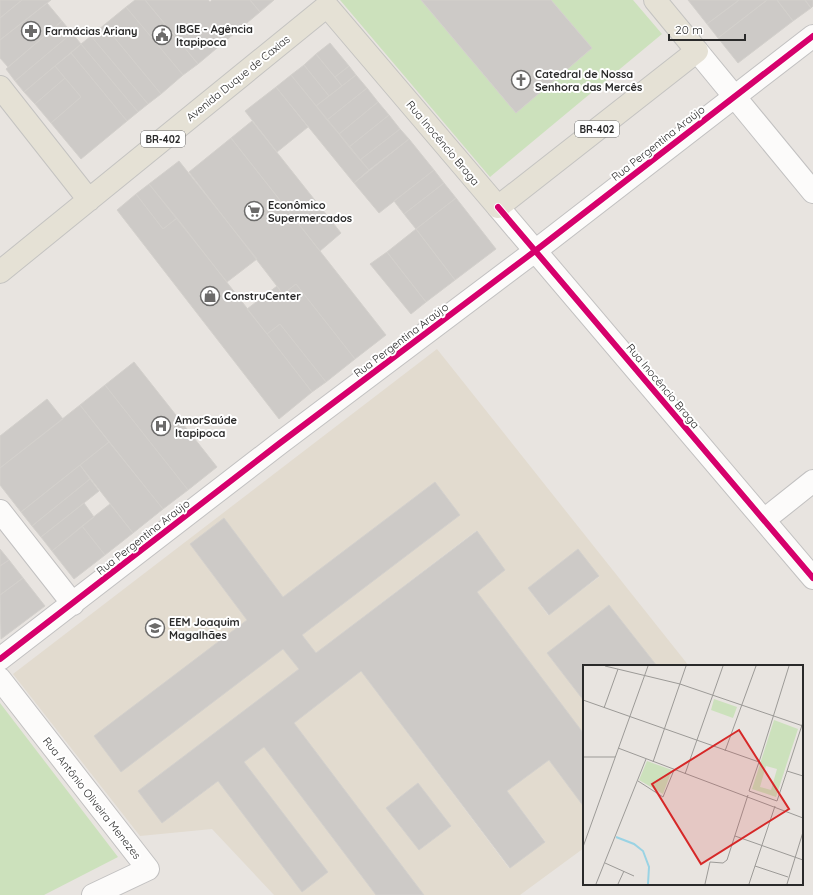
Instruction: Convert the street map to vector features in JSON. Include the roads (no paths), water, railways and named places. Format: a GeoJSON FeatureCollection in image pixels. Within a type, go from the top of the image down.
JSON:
{"type":"FeatureCollection","features":[{"type":"Feature","properties":{"kind":"main road"},"geometry":{"type":"LineString","coordinates":[[655,0],[697,51]]}},
{"type":"Feature","properties":{"kind":"main road","name":"Avenida Duque de Caxias"},"geometry":{"type":"LineString","coordinates":[[0,272],[89,200],[325,3]]}},
{"type":"Feature","properties":{"kind":"main road","name":"Rua Inocêncio Braga"},"geometry":{"type":"LineString","coordinates":[[325,3],[498,208]]}},
{"type":"Feature","properties":{"kind":"main road","name":"BR-402"},"geometry":{"type":"LineString","coordinates":[[498,208],[697,51]]}},
{"type":"Feature","properties":{"kind":"main road"},"geometry":{"type":"LineString","coordinates":[[0,87],[89,200]]}},
{"type":"Feature","properties":{"kind":"street","name":"Rua Pergentina Araújo"},"geometry":{"type":"LineString","coordinates":[[0,659],[535,251],[813,36]]}},
{"type":"Feature","properties":{"kind":"street"},"geometry":{"type":"LineString","coordinates":[[697,51],[813,192]]}},
{"type":"Feature","properties":{"kind":"street","name":"Rua Inocêncio Braga"},"geometry":{"type":"LineString","coordinates":[[498,208],[813,578]]}},
{"type":"Feature","properties":{"kind":"street"},"geometry":{"type":"LineString","coordinates":[[764,520],[813,481]]}},
{"type":"Feature","properties":{"kind":"street"},"geometry":{"type":"LineString","coordinates":[[0,511],[73,604]]}},
{"type":"Feature","properties":{"kind":"street","name":"Rua Antônio Oliveira Menezes"},"geometry":{"type":"LineString","coordinates":[[0,679],[148,869],[93,895]]}},
{"type":"Feature","properties":{"kind":"place","name":"Farmácias Ariany"},"geometry":{"type":"Point","coordinates":[31,31]}},
{"type":"Feature","properties":{"kind":"place","name":"IBGE - Agência Itapipoca"},"geometry":{"type":"Point","coordinates":[162,35]}},
{"type":"Feature","properties":{"kind":"place","name":"Catedral de Nossa Senhora das Mercês"},"geometry":{"type":"Point","coordinates":[521,80]}},
{"type":"Feature","properties":{"kind":"place","name":"Econômico Supermercados"},"geometry":{"type":"Point","coordinates":[254,211]}},
{"type":"Feature","properties":{"kind":"place","name":"ConstruCenter"},"geometry":{"type":"Point","coordinates":[210,296]}},
{"type":"Feature","properties":{"kind":"place","name":"AmorSaúde Itapipoca"},"geometry":{"type":"Point","coordinates":[161,426]}},
{"type":"Feature","properties":{"kind":"place","name":"EEM Joaquim Magalhães"},"geometry":{"type":"Point","coordinates":[155,628]}}]}
